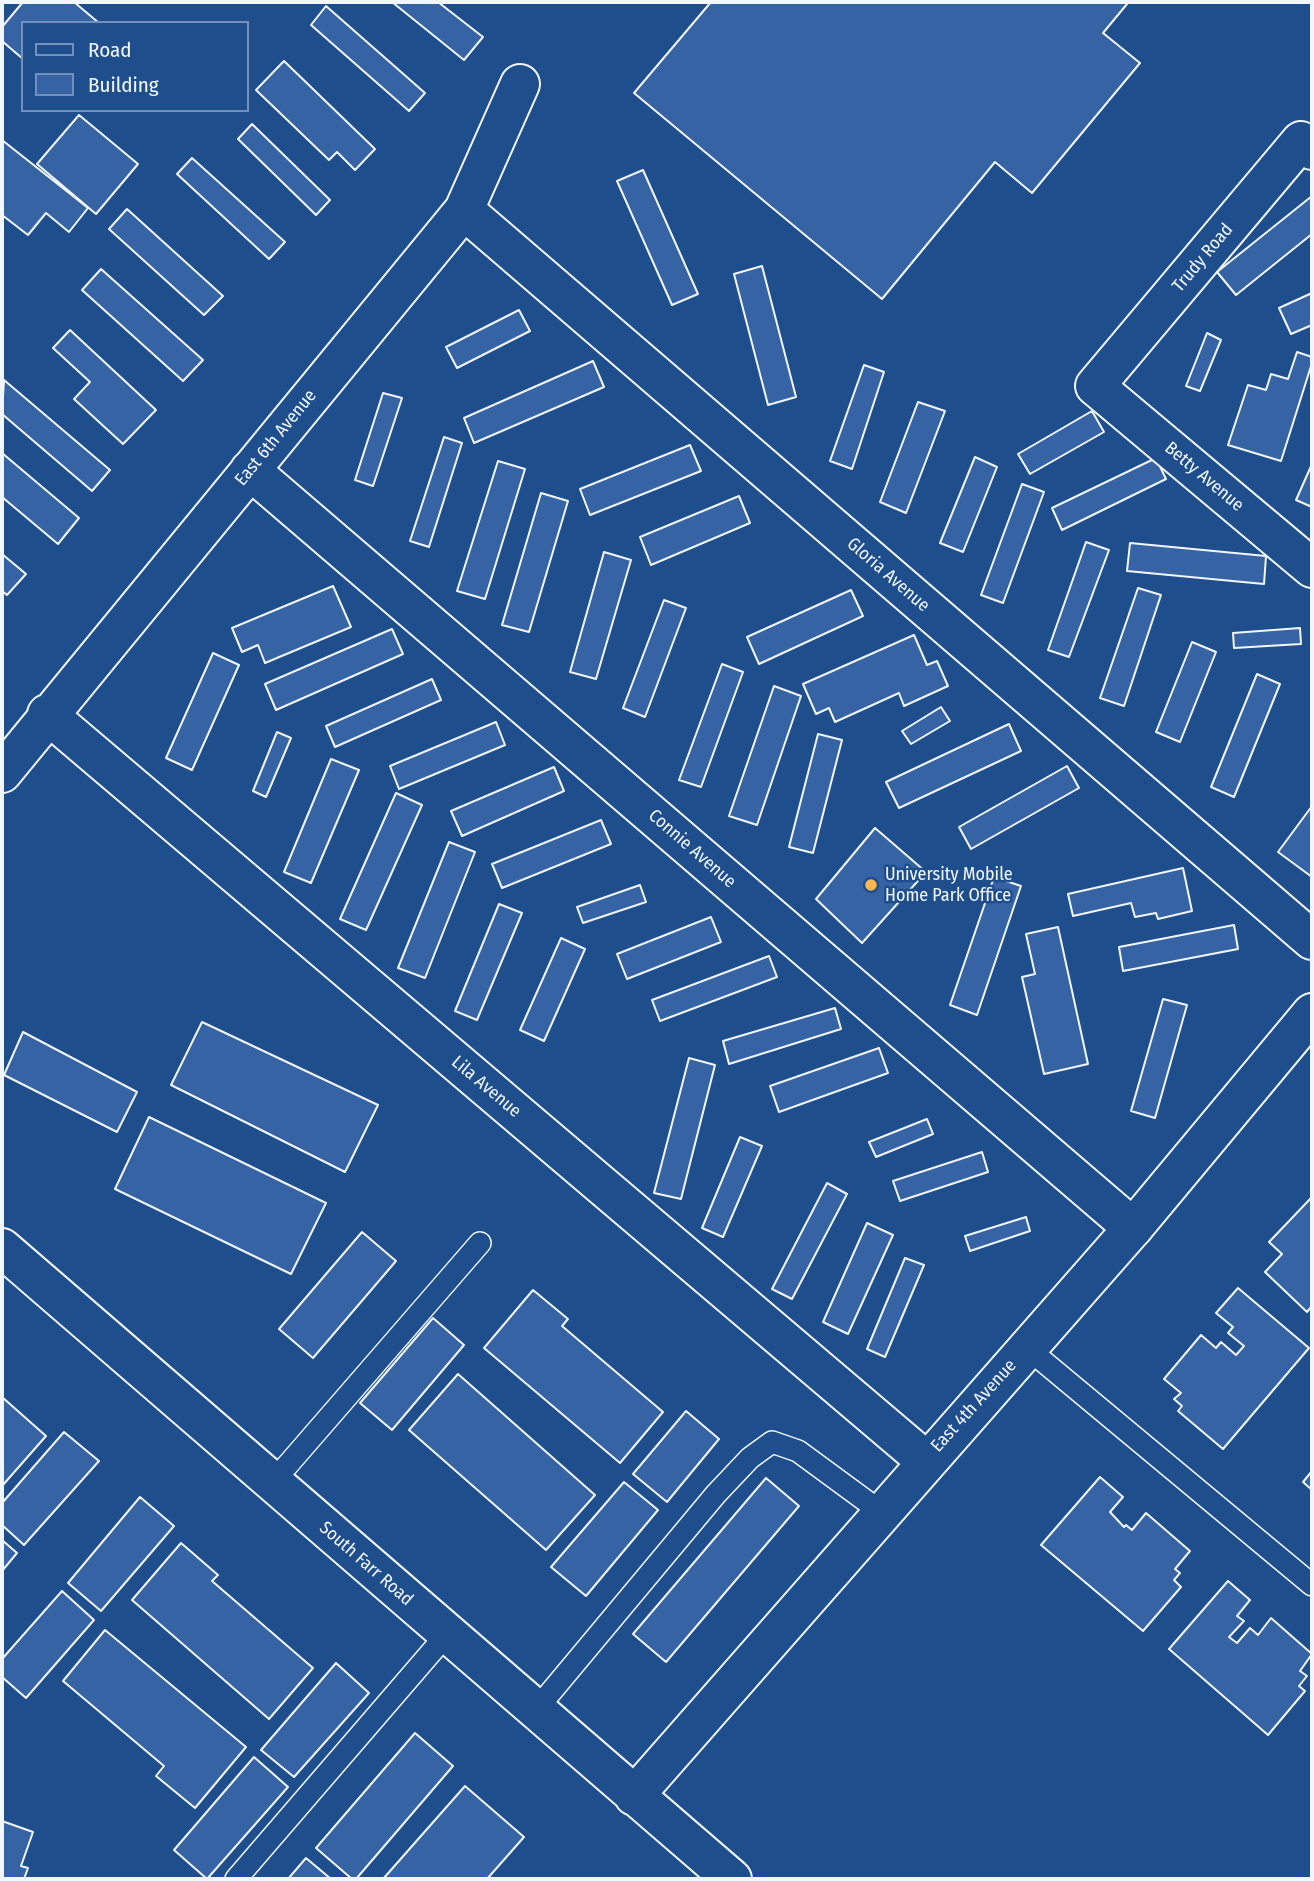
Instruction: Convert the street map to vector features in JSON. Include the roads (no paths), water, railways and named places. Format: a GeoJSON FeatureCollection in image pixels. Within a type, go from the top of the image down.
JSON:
{"type":"FeatureCollection","features":[{"type":"Feature","properties":{"kind":"street","name":"East 6th Avenue"},"geometry":{"type":"LineString","coordinates":[[2,773],[47,714],[464,210],[520,84]]}},
{"type":"Feature","properties":{"kind":"street","name":"Trudy Road"},"geometry":{"type":"LineString","coordinates":[[1095,386],[1301,141],[1312,150]]}},
{"type":"Feature","properties":{"kind":"street","name":"Gloria Avenue"},"geometry":{"type":"LineString","coordinates":[[464,210],[1312,940]]}},
{"type":"Feature","properties":{"kind":"street","name":"Betty Avenue"},"geometry":{"type":"LineString","coordinates":[[1095,386],[1312,568]]}},
{"type":"Feature","properties":{"kind":"street","name":"Connie Avenue"},"geometry":{"type":"LineString","coordinates":[[250,470],[1133,1228]]}},
{"type":"Feature","properties":{"kind":"street","name":"Lila Avenue"},"geometry":{"type":"LineString","coordinates":[[47,714],[925,1461]]}},
{"type":"Feature","properties":{"kind":"street","name":"East 4th Avenue"},"geometry":{"type":"LineString","coordinates":[[634,1796],[1309,1025]]}},
{"type":"Feature","properties":{"kind":"street","name":"South Farr Road"},"geometry":{"type":"LineString","coordinates":[[2,1248],[732,1879]]}},
{"type":"Feature","properties":{"kind":"lane"},"geometry":{"type":"LineString","coordinates":[[272,1483],[480,1242]]}},
{"type":"Feature","properties":{"kind":"lane"},"geometry":{"type":"LineString","coordinates":[[1027,1347],[1312,1585]]}},
{"type":"Feature","properties":{"kind":"lane"},"geometry":{"type":"LineString","coordinates":[[535,1711],[716,1494],[750,1458],[772,1442],[798,1451],[881,1512]]}},
{"type":"Feature","properties":{"kind":"lane"},"geometry":{"type":"LineString","coordinates":[[236,1879],[447,1634]]}},
{"type":"Feature","properties":{"kind":"place","name":"University Mobile Home Park Office"},"geometry":{"type":"Point","coordinates":[871,885]}}]}
